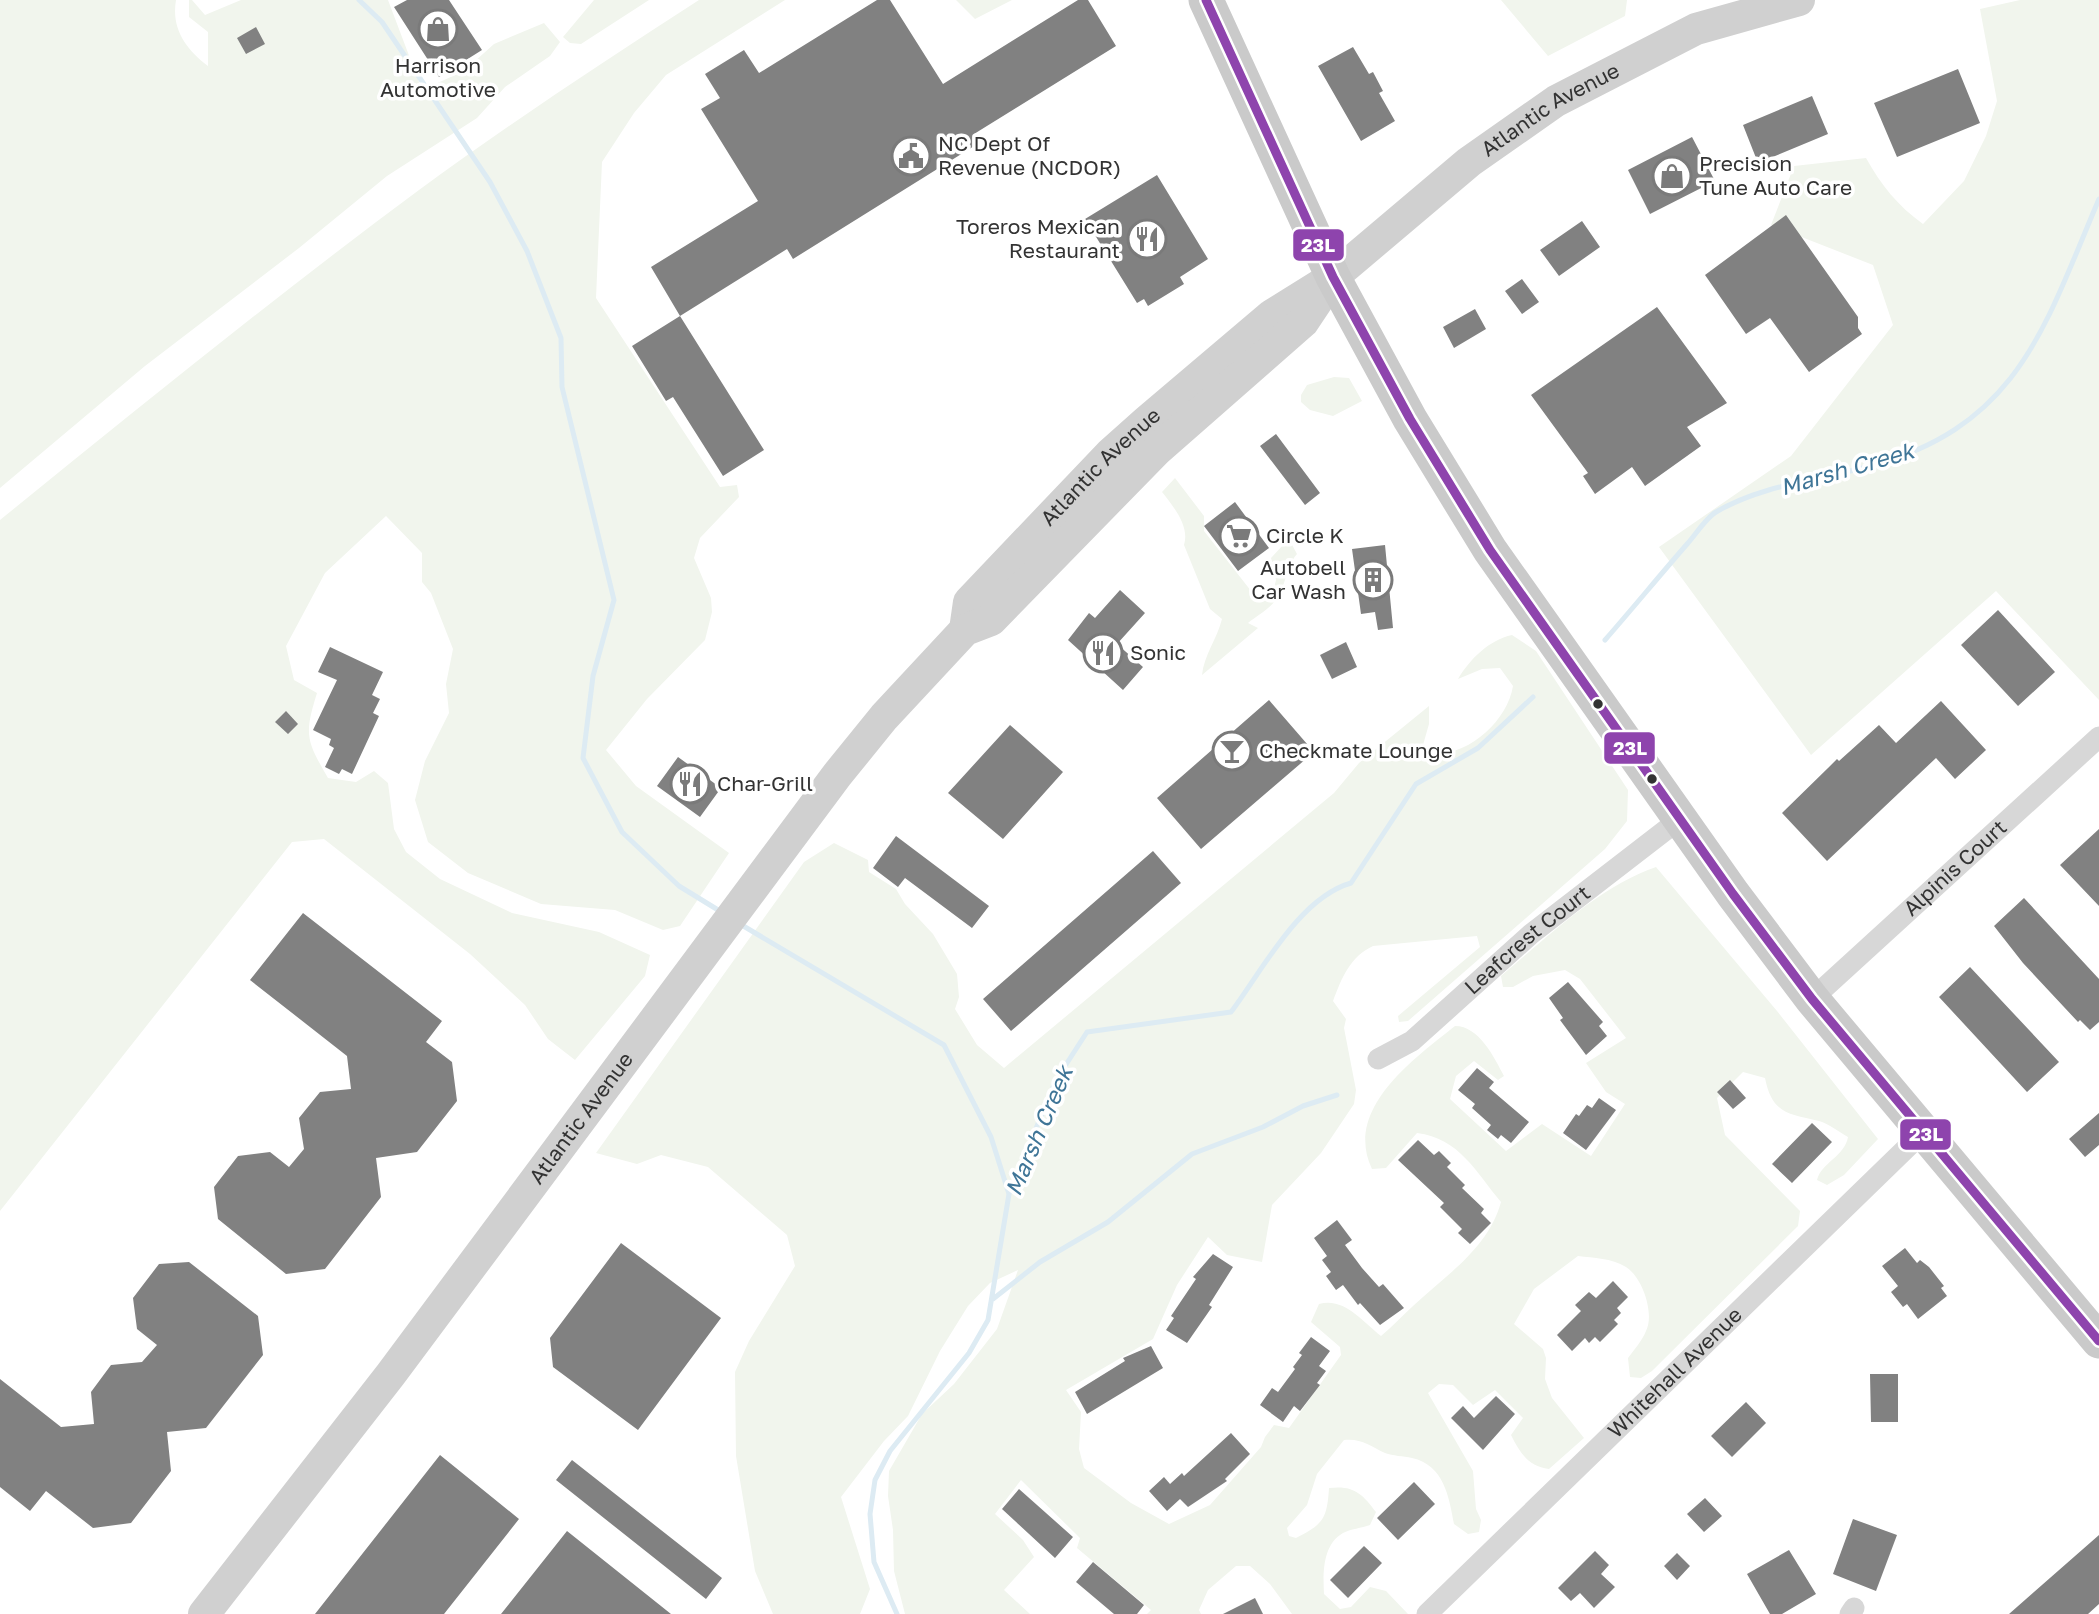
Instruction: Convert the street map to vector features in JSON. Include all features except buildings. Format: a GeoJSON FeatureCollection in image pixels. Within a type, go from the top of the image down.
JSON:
{"type":"FeatureCollection","features":[{"type":"Feature","properties":{"kind":"main road"},"geometry":{"type":"LineString","coordinates":[[1206,0],[1333,277],[1410,419],[1490,550],[1680,819],[1812,999],[2099,1341]]}},
{"type":"Feature","properties":{"kind":"main road","name":"Atlantic Avenue"},"geometry":{"type":"LineString","coordinates":[[204,1614],[391,1374],[837,775],[884,718],[965,630],[970,602],[1110,454],[1272,315],[1333,277],[1469,162],[1556,102],[1696,29],[1799,0]]}},
{"type":"Feature","properties":{"kind":"street","name":"Alpinis Court"},"geometry":{"type":"LineString","coordinates":[[1812,999],[2099,737]]}},
{"type":"Feature","properties":{"kind":"street","name":"Leafcrest Court"},"geometry":{"type":"LineString","coordinates":[[1378,1059],[1412,1041],[1531,934],[1680,819]]}},
{"type":"Feature","properties":{"kind":"street","name":"Whitehall Avenue"},"geometry":{"type":"LineString","coordinates":[[1427,1614],[1923,1132]]}},
{"type":"Feature","properties":{"kind":"shaded area"},"geometry":{"type":"Polygon","coordinates":[[[0,0],[176,0],[176,20],[182,38],[193,53],[208,66],[208,32],[189,17],[189,0],[205,15],[241,0],[388,0],[422,90],[464,71],[494,44],[544,23],[560,42],[550,56],[505,87],[477,118],[387,176],[299,248],[145,366],[0,488],[0,0]]]}},
{"type":"Feature","properties":{"kind":"shaded area"},"geometry":{"type":"Polygon","coordinates":[[[594,0],[649,0],[581,44],[570,43],[563,37],[594,0]]]}},
{"type":"Feature","properties":{"kind":"shaded area"},"geometry":{"type":"Polygon","coordinates":[[[699,0],[785,0],[666,75],[634,113],[602,162],[596,298],[720,487],[737,485],[739,497],[700,538],[694,558],[711,598],[712,612],[705,640],[647,699],[606,750],[636,786],[729,853],[680,926],[663,930],[615,910],[541,904],[468,873],[428,842],[415,800],[425,761],[449,713],[446,684],[453,649],[431,593],[422,582],[422,553],[386,516],[325,573],[286,646],[294,680],[317,693],[310,719],[309,737],[328,778],[356,782],[374,771],[388,783],[394,829],[406,852],[440,879],[512,913],[599,932],[650,955],[645,976],[575,1060],[548,1039],[525,1005],[470,954],[324,839],[292,842],[0,1211],[0,520],[260,311],[419,190],[593,69],[699,0]]]}},
{"type":"Feature","properties":{"kind":"shaded area"},"geometry":{"type":"Polygon","coordinates":[[[956,0],[1012,0],[975,19],[956,0]]]}},
{"type":"Feature","properties":{"kind":"shaded area"},"geometry":{"type":"Polygon","coordinates":[[[1501,0],[1627,0],[1625,16],[1548,56],[1501,0]]]}},
{"type":"Feature","properties":{"kind":"shaded area"},"geometry":{"type":"Polygon","coordinates":[[[2020,0],[2099,0],[2099,700],[1996,591],[1811,755],[1659,547],[1791,456],[1893,325],[1873,265],[1771,225],[1794,166],[1866,158],[1891,194],[1923,224],[1964,181],[1986,136],[1997,101],[1980,9],[2020,0]]]}},
{"type":"Feature","properties":{"kind":"shaded area"},"geometry":{"type":"Polygon","coordinates":[[[1334,377],[1349,378],[1362,401],[1333,416],[1310,410],[1301,402],[1301,395],[1307,385],[1334,377]]]}},
{"type":"Feature","properties":{"kind":"shaded area"},"geometry":{"type":"Polygon","coordinates":[[[1175,478],[1204,516],[1204,531],[1255,596],[1273,592],[1276,580],[1271,558],[1283,545],[1291,543],[1297,554],[1275,601],[1248,623],[1258,628],[1202,675],[1222,619],[1210,609],[1184,545],[1183,524],[1162,492],[1175,478]]]}},
{"type":"Feature","properties":{"kind":"shaded area"},"geometry":{"type":"Polygon","coordinates":[[[1512,635],[1536,651],[1628,790],[1627,821],[1605,849],[1408,1021],[1399,1022],[1398,1016],[1480,947],[1477,936],[1373,946],[1358,956],[1344,976],[1333,1001],[1346,1019],[1344,1028],[1356,1090],[1354,1104],[1321,1153],[1272,1205],[1262,1262],[1227,1255],[1208,1237],[1177,1285],[1153,1339],[1066,1390],[1081,1412],[1079,1449],[1084,1468],[1131,1503],[1169,1524],[1210,1505],[1261,1447],[1274,1425],[1289,1428],[1341,1355],[1340,1347],[1311,1322],[1319,1304],[1345,1307],[1381,1336],[1476,1247],[1495,1219],[1501,1202],[1465,1158],[1444,1142],[1417,1133],[1386,1168],[1372,1169],[1366,1147],[1367,1126],[1375,1106],[1388,1087],[1421,1053],[1455,1026],[1471,1031],[1485,1044],[1504,1076],[1498,1080],[1474,1061],[1456,1076],[1450,1099],[1506,1151],[1542,1124],[1591,1156],[1625,1104],[1606,1092],[1586,1063],[1626,1038],[1580,979],[1565,970],[1533,976],[1513,987],[1503,987],[1501,976],[1574,914],[1614,887],[1656,867],[1777,1011],[1878,1139],[1844,1175],[1827,1185],[1817,1180],[1819,1174],[1846,1144],[1848,1137],[1823,1122],[1783,1110],[1772,1099],[1765,1078],[1743,1072],[1717,1098],[1725,1135],[1800,1211],[1798,1226],[1652,1371],[1641,1378],[1630,1377],[1628,1358],[1646,1331],[1648,1305],[1642,1287],[1626,1267],[1608,1260],[1578,1256],[1534,1289],[1514,1324],[1543,1349],[1546,1358],[1545,1379],[1552,1398],[1584,1438],[1549,1469],[1535,1465],[1526,1458],[1511,1435],[1523,1418],[1495,1390],[1473,1405],[1453,1385],[1439,1384],[1428,1393],[1473,1471],[1476,1509],[1481,1520],[1479,1532],[1468,1534],[1454,1524],[1447,1493],[1431,1467],[1412,1458],[1385,1453],[1360,1441],[1344,1440],[1317,1474],[1307,1505],[1287,1528],[1289,1536],[1296,1538],[1318,1524],[1325,1513],[1329,1488],[1351,1489],[1356,1492],[1376,1512],[1370,1525],[1343,1533],[1331,1545],[1325,1560],[1324,1594],[1340,1609],[1351,1607],[1370,1587],[1386,1591],[1408,1614],[1292,1614],[1270,1584],[1250,1566],[1236,1566],[1208,1590],[1199,1610],[1201,1614],[1147,1614],[1151,1610],[1077,1548],[1080,1538],[1021,1480],[995,1514],[1023,1540],[1034,1557],[1004,1590],[1030,1614],[905,1614],[894,1571],[893,1530],[888,1496],[889,1471],[922,1414],[954,1384],[997,1329],[1018,1270],[990,1283],[968,1306],[940,1351],[908,1416],[884,1441],[841,1497],[870,1589],[860,1614],[773,1614],[755,1571],[736,1456],[735,1372],[749,1341],[795,1266],[787,1235],[708,1167],[661,1155],[637,1164],[596,1153],[804,862],[834,843],[868,860],[869,872],[896,889],[905,904],[933,934],[957,974],[959,997],[955,1009],[977,1045],[1004,1068],[1334,793],[1359,763],[1429,706],[1429,724],[1421,752],[1451,752],[1480,737],[1502,714],[1513,686],[1500,668],[1482,669],[1458,679],[1481,651],[1512,635]]]}},
{"type":"Feature","properties":{"kind":"waterway"},"geometry":{"type":"LineString","coordinates":[[359,0],[382,22],[490,182],[527,251],[561,338],[562,387],[614,600],[593,676],[583,758],[622,832],[679,886],[723,913]]}},
{"type":"Feature","properties":{"kind":"waterway","name":"Marsh Creek"},"geometry":{"type":"LineString","coordinates":[[1605,640],[1716,512],[1753,495],[1874,465],[1923,447],[1963,424],[1995,396],[2021,364],[2043,328],[2099,199]]}},
{"type":"Feature","properties":{"kind":"waterway","name":"Marsh Creek"},"geometry":{"type":"LineString","coordinates":[[897,1614],[874,1562],[870,1514],[875,1480],[890,1451],[969,1353],[988,1320],[1009,1194],[1056,1080],[1087,1032],[1231,1012],[1298,920],[1332,891],[1351,883],[1416,784],[1478,748],[1533,697]]}},
{"type":"Feature","properties":{"kind":"waterway"},"geometry":{"type":"LineString","coordinates":[[740,924],[944,1045],[991,1137],[1009,1194]]}},
{"type":"Feature","properties":{"kind":"waterway"},"geometry":{"type":"LineString","coordinates":[[993,1299],[1040,1262],[1108,1222],[1192,1154],[1263,1127],[1303,1106],[1337,1095]]}},
{"type":"Feature","properties":{"kind":"transit line","name":"23L"},"geometry":{"type":"LineString","coordinates":[[1206,0],[1333,277],[1410,419],[1490,550],[1733,894],[1812,999],[2099,1341]]}},
{"type":"Feature","properties":{"kind":"place","name":"Harrison Automotive"},"geometry":{"type":"Point","coordinates":[438,29]}},
{"type":"Feature","properties":{"kind":"place","name":"NC Dept Of Revenue (NCDOR)"},"geometry":{"type":"Point","coordinates":[911,156]}},
{"type":"Feature","properties":{"kind":"place","name":"Precision Tune Auto Care"},"geometry":{"type":"Point","coordinates":[1672,176]}},
{"type":"Feature","properties":{"kind":"place","name":"Toreros Mexican Restaurant"},"geometry":{"type":"Point","coordinates":[1147,239]}},
{"type":"Feature","properties":{"kind":"place","name":"Circle K"},"geometry":{"type":"Point","coordinates":[1239,536]}},
{"type":"Feature","properties":{"kind":"place","name":"Autobell Car Wash"},"geometry":{"type":"Point","coordinates":[1373,580]}},
{"type":"Feature","properties":{"kind":"place","name":"Sonic"},"geometry":{"type":"Point","coordinates":[1103,653]}},
{"type":"Feature","properties":{"kind":"place","name":"Checkmate Lounge"},"geometry":{"type":"Point","coordinates":[1232,751]}},
{"type":"Feature","properties":{"kind":"place","name":"Char-Grill"},"geometry":{"type":"Point","coordinates":[690,784]}}]}
